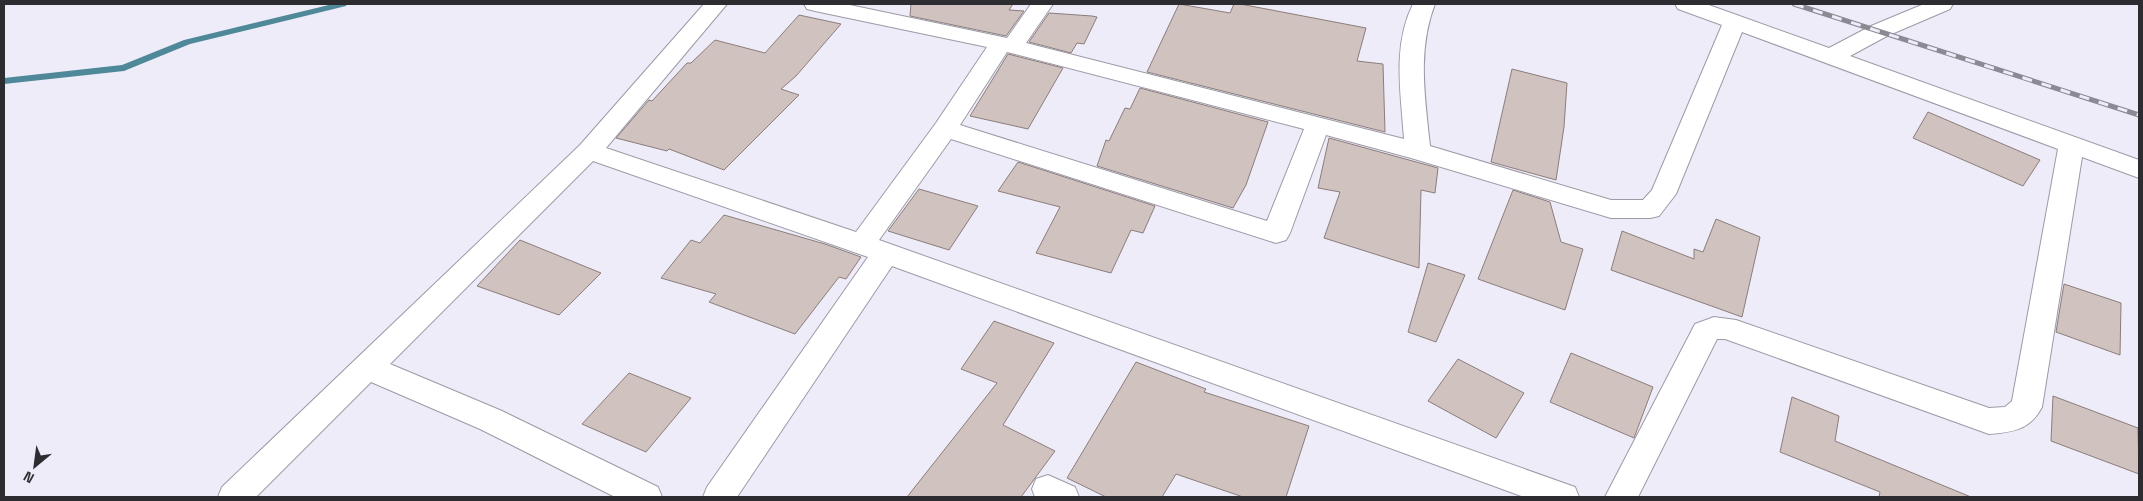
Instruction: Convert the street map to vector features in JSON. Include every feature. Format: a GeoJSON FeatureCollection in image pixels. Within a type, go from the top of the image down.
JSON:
{"type":"FeatureCollection","features":[{"type":"Feature","properties":{"kind":"street"},"geometry":{"type":"LineString","coordinates":[[234,497],[589,151],[716,4]]}},
{"type":"Feature","properties":{"kind":"street"},"geometry":{"type":"LineString","coordinates":[[815,4],[1006,44],[1418,151],[1611,209],[1650,209],[1663,194],[1736,21]]}},
{"type":"Feature","properties":{"kind":"street"},"geometry":{"type":"LineString","coordinates":[[719,497],[874,249],[944,129],[1006,44],[1042,4]]}},
{"type":"Feature","properties":{"kind":"street"},"geometry":{"type":"LineString","coordinates":[[1418,151],[1411,44],[1420,10],[1424,4]]}},
{"type":"Feature","properties":{"kind":"street"},"geometry":{"type":"LineString","coordinates":[[1686,4],[2139,169]]}},
{"type":"Feature","properties":{"kind":"street"},"geometry":{"type":"LineString","coordinates":[[1832,56],[1879,31],[1942,4]]}},
{"type":"Feature","properties":{"kind":"street"},"geometry":{"type":"LineString","coordinates":[[944,129],[1276,233],[1318,125]]}},
{"type":"Feature","properties":{"kind":"street"},"geometry":{"type":"LineString","coordinates":[[1620,497],[1705,332],[1714,328],[1726,328],[1990,421],[2013,419],[2026,407],[2071,145]]}},
{"type":"Feature","properties":{"kind":"street"},"geometry":{"type":"LineString","coordinates":[[589,151],[874,249],[1563,497]]}},
{"type":"Feature","properties":{"kind":"street"},"geometry":{"type":"LineString","coordinates":[[366,367],[491,420],[646,497]]}},
{"type":"Feature","properties":{"kind":"building"},"geometry":{"type":"Polygon","coordinates":[[[911,4],[1013,4],[1009,10],[1024,11],[1006,36],[910,16],[911,4]]]}},
{"type":"Feature","properties":{"kind":"building"},"geometry":{"type":"Polygon","coordinates":[[[1179,4],[1230,13],[1234,4],[1240,4],[1366,28],[1357,61],[1383,64],[1385,132],[1147,72],[1179,4]]]}},
{"type":"Feature","properties":{"kind":"building"},"geometry":{"type":"Polygon","coordinates":[[[1049,13],[1097,17],[1084,44],[1077,43],[1071,53],[1029,42],[1049,13]]]}},
{"type":"Feature","properties":{"kind":"building"},"geometry":{"type":"Polygon","coordinates":[[[799,15],[841,24],[796,76],[781,89],[799,95],[724,170],[669,149],[667,151],[616,138],[649,100],[652,101],[687,63],[691,63],[715,40],[765,53],[799,15]]]}},
{"type":"Feature","properties":{"kind":"building"},"geometry":{"type":"Polygon","coordinates":[[[1008,54],[1063,68],[1028,129],[970,116],[1008,54]]]}},
{"type":"Feature","properties":{"kind":"building"},"geometry":{"type":"Polygon","coordinates":[[[1512,69],[1567,83],[1564,127],[1556,180],[1491,162],[1512,69]]]}},
{"type":"Feature","properties":{"kind":"building"},"geometry":{"type":"Polygon","coordinates":[[[1140,88],[1268,122],[1246,185],[1233,208],[1097,166],[1106,140],[1109,141],[1125,108],[1130,109],[1140,88]]]}},
{"type":"Feature","properties":{"kind":"building"},"geometry":{"type":"Polygon","coordinates":[[[1928,112],[2040,160],[2023,186],[1913,138],[1928,112]]]}},
{"type":"Feature","properties":{"kind":"building"},"geometry":{"type":"Polygon","coordinates":[[[1329,138],[1438,168],[1435,193],[1421,190],[1419,268],[1324,238],[1340,192],[1318,188],[1329,138]]]}},
{"type":"Feature","properties":{"kind":"building"},"geometry":{"type":"Polygon","coordinates":[[[1018,162],[1155,206],[1143,233],[1131,230],[1111,273],[1036,253],[1060,207],[998,191],[1018,162]]]}},
{"type":"Feature","properties":{"kind":"building"},"geometry":{"type":"Polygon","coordinates":[[[919,189],[978,206],[949,250],[888,231],[919,189]]]}},
{"type":"Feature","properties":{"kind":"building"},"geometry":{"type":"Polygon","coordinates":[[[1513,190],[1550,202],[1561,242],[1583,249],[1565,310],[1478,279],[1513,190]]]}},
{"type":"Feature","properties":{"kind":"building"},"geometry":{"type":"Polygon","coordinates":[[[724,215],[825,244],[861,257],[846,279],[839,277],[795,334],[709,302],[716,294],[661,278],[691,240],[700,243],[724,215]]]}},
{"type":"Feature","properties":{"kind":"building"},"geometry":{"type":"Polygon","coordinates":[[[1716,219],[1760,237],[1742,317],[1611,270],[1622,231],[1694,259],[1694,249],[1703,252],[1716,219]]]}},
{"type":"Feature","properties":{"kind":"building"},"geometry":{"type":"Polygon","coordinates":[[[520,240],[601,273],[559,315],[477,286],[520,240]]]}},
{"type":"Feature","properties":{"kind":"building"},"geometry":{"type":"Polygon","coordinates":[[[1428,263],[1465,275],[1436,342],[1408,332],[1428,263]]]}},
{"type":"Feature","properties":{"kind":"building"},"geometry":{"type":"Polygon","coordinates":[[[2064,284],[2121,303],[2120,355],[2056,332],[2064,284]]]}},
{"type":"Feature","properties":{"kind":"building"},"geometry":{"type":"Polygon","coordinates":[[[994,321],[1054,343],[1003,425],[1055,451],[1021,497],[907,497],[997,383],[961,369],[994,321]]]}},
{"type":"Feature","properties":{"kind":"building"},"geometry":{"type":"Polygon","coordinates":[[[1571,353],[1653,387],[1634,438],[1550,402],[1571,353]]]}},
{"type":"Feature","properties":{"kind":"building"},"geometry":{"type":"Polygon","coordinates":[[[1458,359],[1524,393],[1496,438],[1428,401],[1458,359]]]}},
{"type":"Feature","properties":{"kind":"building"},"geometry":{"type":"Polygon","coordinates":[[[1136,362],[1206,389],[1204,392],[1309,426],[1286,497],[1243,497],[1176,474],[1162,497],[1106,497],[1067,478],[1136,362]]]}},
{"type":"Feature","properties":{"kind":"building"},"geometry":{"type":"Polygon","coordinates":[[[629,373],[691,398],[646,452],[582,424],[629,373]]]}},
{"type":"Feature","properties":{"kind":"building"},"geometry":{"type":"Polygon","coordinates":[[[2053,396],[2138,428],[2139,474],[2051,441],[2053,396]]]}},
{"type":"Feature","properties":{"kind":"building"},"geometry":{"type":"Polygon","coordinates":[[[1792,397],[1839,416],[1835,441],[1971,497],[1879,497],[1880,492],[1780,452],[1792,397]]]}},
{"type":"Feature","properties":{"kind":"waterway"},"geometry":{"type":"LineString","coordinates":[[4,81],[124,68],[187,42],[343,4]]}},
{"type":"Feature","properties":{"kind":"railway"},"geometry":{"type":"LineString","coordinates":[[1794,4],[2139,115]]}}]}
